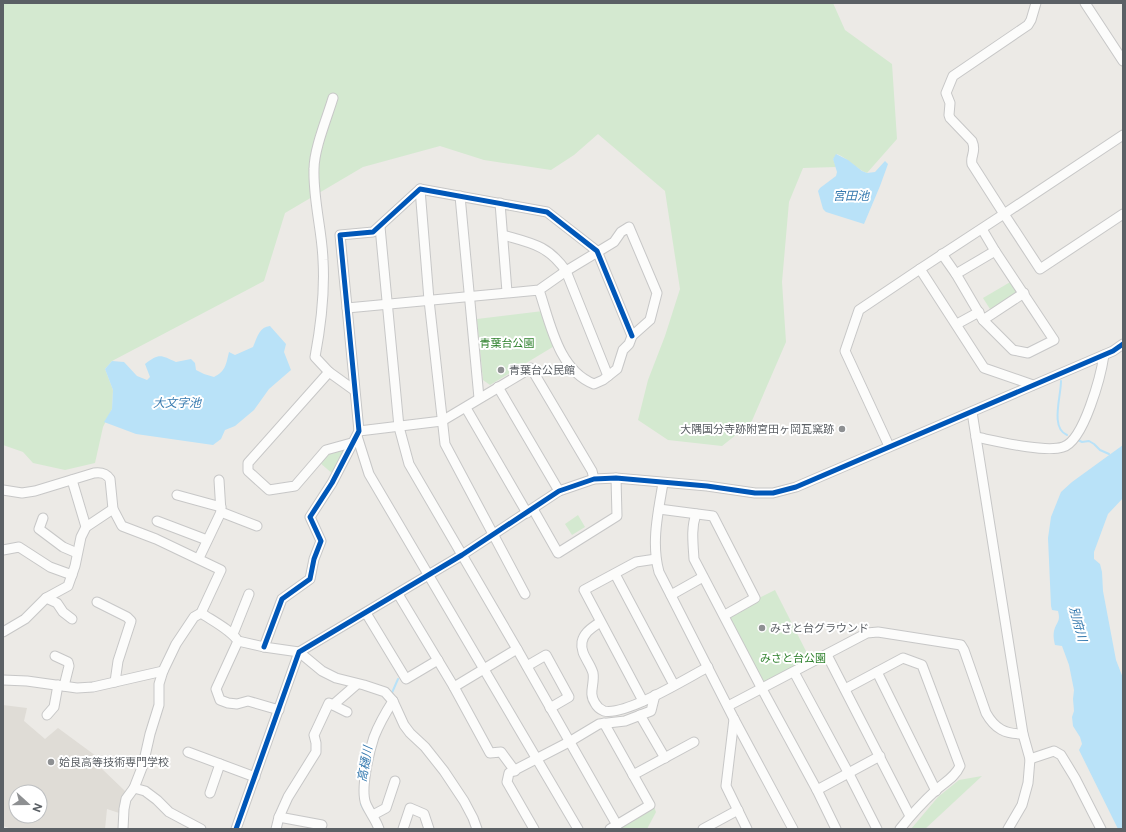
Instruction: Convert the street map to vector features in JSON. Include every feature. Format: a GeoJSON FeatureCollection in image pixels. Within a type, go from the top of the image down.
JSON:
{"type":"FeatureCollection","features":[{"type":"Feature","properties":{"kind":"street"},"geometry":{"type":"LineString","coordinates":[[1036,3],[1028,25],[954,76],[946,93],[950,103],[950,118],[972,141],[974,146],[974,152],[971,160],[972,164],[1040,269],[1123,214]]}},
{"type":"Feature","properties":{"kind":"street"},"geometry":{"type":"LineString","coordinates":[[1085,3],[1123,61]]}},
{"type":"Feature","properties":{"kind":"street"},"geometry":{"type":"LineString","coordinates":[[333,98],[315,156],[314,169],[315,195],[323,267],[323,306],[321,327],[315,357],[329,372],[354,390]]}},
{"type":"Feature","properties":{"kind":"street"},"geometry":{"type":"LineString","coordinates":[[889,446],[845,351],[859,310],[1123,135]]}},
{"type":"Feature","properties":{"kind":"street"},"geometry":{"type":"LineString","coordinates":[[420,189],[547,212],[597,252],[632,336]]}},
{"type":"Feature","properties":{"kind":"street"},"geometry":{"type":"LineString","coordinates":[[420,189],[385,219],[380,227],[373,232],[340,235],[357,436],[369,474],[578,829]]}},
{"type":"Feature","properties":{"kind":"street"},"geometry":{"type":"LineString","coordinates":[[420,189],[445,444],[495,535],[525,594]]}},
{"type":"Feature","properties":{"kind":"street"},"geometry":{"type":"LineString","coordinates":[[460,196],[479,398]]}},
{"type":"Feature","properties":{"kind":"street"},"geometry":{"type":"LineString","coordinates":[[500,203],[507,292]]}},
{"type":"Feature","properties":{"kind":"street"},"geometry":{"type":"LineString","coordinates":[[380,227],[399,426],[408,464],[518,649],[614,827],[650,805],[604,723]]}},
{"type":"Feature","properties":{"kind":"street"},"geometry":{"type":"LineString","coordinates":[[347,308],[539,290],[566,271],[614,242],[621,232],[629,227],[657,293],[650,320],[632,336],[629,344],[623,350],[616,369],[603,380],[594,384],[586,381],[577,373],[564,357],[557,342],[539,290]]}},
{"type":"Feature","properties":{"kind":"street"},"geometry":{"type":"LineString","coordinates":[[942,254],[956,274],[981,316],[1013,350],[1028,353],[1054,340],[982,229]]}},
{"type":"Feature","properties":{"kind":"street"},"geometry":{"type":"LineString","coordinates":[[503,235],[540,246],[552,254],[566,271],[608,376]]}},
{"type":"Feature","properties":{"kind":"street"},"geometry":{"type":"LineString","coordinates":[[956,274],[995,251]]}},
{"type":"Feature","properties":{"kind":"street"},"geometry":{"type":"LineString","coordinates":[[920,269],[957,324],[984,368],[1033,385]]}},
{"type":"Feature","properties":{"kind":"street"},"geometry":{"type":"LineString","coordinates":[[957,324],[981,316],[1024,293]]}},
{"type":"Feature","properties":{"kind":"street"},"geometry":{"type":"LineString","coordinates":[[236,829],[299,652],[495,535],[559,491],[594,479],[616,478],[707,486],[755,493],[773,493],[796,487],[889,446],[1113,352],[1123,344]]}},
{"type":"Feature","properties":{"kind":"street"},"geometry":{"type":"LineString","coordinates":[[976,437],[1043,448],[1062,448],[1070,444],[1083,425],[1101,372],[1104,355]]}},
{"type":"Feature","properties":{"kind":"street"},"geometry":{"type":"LineString","coordinates":[[329,372],[248,463],[248,471],[269,490],[295,486],[326,450],[357,436],[399,426],[442,421],[466,408],[498,386],[531,368],[592,470],[594,479]]}},
{"type":"Feature","properties":{"kind":"street"},"geometry":{"type":"LineString","coordinates":[[498,386],[559,491]]}},
{"type":"Feature","properties":{"kind":"street"},"geometry":{"type":"LineString","coordinates":[[466,408],[558,553],[617,516],[616,478]]}},
{"type":"Feature","properties":{"kind":"street"},"geometry":{"type":"LineString","coordinates":[[972,412],[1024,734],[1030,759],[1026,793],[1022,805],[1008,829]]}},
{"type":"Feature","properties":{"kind":"street"},"geometry":{"type":"LineString","coordinates":[[264,647],[282,599],[310,579],[314,560],[321,541],[310,518],[332,483],[357,436]]}},
{"type":"Feature","properties":{"kind":"street"},"geometry":{"type":"LineString","coordinates":[[3,490],[22,493],[36,492],[101,472],[108,475],[110,479],[113,509],[122,526],[199,558],[221,570],[202,613],[194,617],[176,644],[163,671],[159,684],[159,705],[150,734],[143,765],[134,788],[126,799],[123,829]]}},
{"type":"Feature","properties":{"kind":"street"},"geometry":{"type":"LineString","coordinates":[[72,480],[86,527]]}},
{"type":"Feature","properties":{"kind":"street"},"geometry":{"type":"LineString","coordinates":[[199,558],[221,510],[219,480]]}},
{"type":"Feature","properties":{"kind":"street"},"geometry":{"type":"LineString","coordinates":[[663,483],[655,542],[656,559],[659,572],[734,719],[793,829]]}},
{"type":"Feature","properties":{"kind":"street"},"geometry":{"type":"LineString","coordinates":[[177,495],[221,510],[257,526]]}},
{"type":"Feature","properties":{"kind":"street"},"geometry":{"type":"LineString","coordinates":[[3,632],[25,619],[46,598],[68,586],[72,576],[81,537],[86,527],[113,509]]}},
{"type":"Feature","properties":{"kind":"street"},"geometry":{"type":"LineString","coordinates":[[659,509],[713,516],[755,598],[724,615]]}},
{"type":"Feature","properties":{"kind":"street"},"geometry":{"type":"LineString","coordinates":[[696,514],[694,521],[694,559],[817,790],[836,829]]}},
{"type":"Feature","properties":{"kind":"street"},"geometry":{"type":"LineString","coordinates":[[43,518],[39,528],[62,547],[77,553]]}},
{"type":"Feature","properties":{"kind":"street"},"geometry":{"type":"LineString","coordinates":[[157,521],[207,540]]}},
{"type":"Feature","properties":{"kind":"street"},"geometry":{"type":"LineString","coordinates":[[3,550],[19,547],[50,567],[72,576]]}},
{"type":"Feature","properties":{"kind":"street"},"geometry":{"type":"LineString","coordinates":[[643,701],[584,590],[636,562],[656,559]]}},
{"type":"Feature","properties":{"kind":"street"},"geometry":{"type":"LineString","coordinates":[[615,574],[674,685]]}},
{"type":"Feature","properties":{"kind":"street"},"geometry":{"type":"LineString","coordinates":[[671,595],[703,577]]}},
{"type":"Feature","properties":{"kind":"street"},"geometry":{"type":"LineString","coordinates":[[249,594],[236,637],[216,689],[220,700],[228,703],[237,704],[248,701],[279,710]]}},
{"type":"Feature","properties":{"kind":"street"},"geometry":{"type":"LineString","coordinates":[[398,594],[454,687],[490,753],[501,752],[515,771]]}},
{"type":"Feature","properties":{"kind":"street"},"geometry":{"type":"LineString","coordinates":[[46,598],[57,603],[63,612],[72,619]]}},
{"type":"Feature","properties":{"kind":"street"},"geometry":{"type":"LineString","coordinates":[[97,602],[128,617],[131,621],[118,661],[115,682]]}},
{"type":"Feature","properties":{"kind":"street"},"geometry":{"type":"LineString","coordinates":[[202,613],[236,637],[264,647],[299,652],[322,671],[336,678],[384,692],[393,701],[404,725],[432,755],[464,801],[477,829]]}},
{"type":"Feature","properties":{"kind":"street"},"geometry":{"type":"LineString","coordinates":[[366,613],[406,679],[438,660]]}},
{"type":"Feature","properties":{"kind":"street"},"geometry":{"type":"LineString","coordinates":[[600,622],[587,632],[582,643],[582,650],[593,674],[591,692],[593,700],[598,708],[614,711],[624,709],[643,701],[708,667]]}},
{"type":"Feature","properties":{"kind":"street"},"geometry":{"type":"LineString","coordinates":[[728,706],[872,632],[886,633],[961,645],[986,713],[992,722],[1000,729],[1012,734],[1024,734]]}},
{"type":"Feature","properties":{"kind":"street"},"geometry":{"type":"LineString","coordinates":[[454,687],[518,649]]}},
{"type":"Feature","properties":{"kind":"street"},"geometry":{"type":"LineString","coordinates":[[527,666],[546,655],[569,697],[550,708]]}},
{"type":"Feature","properties":{"kind":"street"},"geometry":{"type":"LineString","coordinates":[[827,655],[910,816]]}},
{"type":"Feature","properties":{"kind":"street"},"geometry":{"type":"LineString","coordinates":[[47,716],[54,707],[69,666],[68,662],[55,656]]}},
{"type":"Feature","properties":{"kind":"street"},"geometry":{"type":"LineString","coordinates":[[845,689],[903,658],[922,665],[960,766],[956,773],[936,790],[910,816],[900,829]]}},
{"type":"Feature","properties":{"kind":"street"},"geometry":{"type":"LineString","coordinates":[[3,680],[27,681],[77,688],[93,687],[163,671]]}},
{"type":"Feature","properties":{"kind":"street"},"geometry":{"type":"LineString","coordinates":[[794,672],[877,829]]}},
{"type":"Feature","properties":{"kind":"street"},"geometry":{"type":"LineString","coordinates":[[877,672],[936,790]]}},
{"type":"Feature","properties":{"kind":"street"},"geometry":{"type":"LineString","coordinates":[[333,705],[357,684]]}},
{"type":"Feature","properties":{"kind":"street"},"geometry":{"type":"LineString","coordinates":[[534,829],[508,782],[509,773],[569,742],[599,724],[625,721],[651,711],[655,695]]}},
{"type":"Feature","properties":{"kind":"street"},"geometry":{"type":"LineString","coordinates":[[379,829],[366,804],[364,793],[365,778],[374,738],[381,721],[393,701]]}},
{"type":"Feature","properties":{"kind":"street"},"geometry":{"type":"LineString","coordinates":[[276,829],[279,816],[288,797],[316,752],[314,735],[329,703],[348,712]]}},
{"type":"Feature","properties":{"kind":"street"},"geometry":{"type":"LineString","coordinates":[[640,716],[665,758]]}},
{"type":"Feature","properties":{"kind":"street"},"geometry":{"type":"LineString","coordinates":[[734,719],[726,786],[747,829]]}},
{"type":"Feature","properties":{"kind":"street"},"geometry":{"type":"LineString","coordinates":[[633,775],[694,742]]}},
{"type":"Feature","properties":{"kind":"street"},"geometry":{"type":"LineString","coordinates":[[1030,759],[1054,751],[1061,755],[1075,778],[1101,829]]}},
{"type":"Feature","properties":{"kind":"street"},"geometry":{"type":"LineString","coordinates":[[188,752],[255,777]]}},
{"type":"Feature","properties":{"kind":"street"},"geometry":{"type":"LineString","coordinates":[[817,790],[880,756]]}},
{"type":"Feature","properties":{"kind":"street"},"geometry":{"type":"LineString","coordinates":[[210,793],[220,764]]}},
{"type":"Feature","properties":{"kind":"street"},"geometry":{"type":"LineString","coordinates":[[373,815],[386,808],[395,781]]}},
{"type":"Feature","properties":{"kind":"street"},"geometry":{"type":"LineString","coordinates":[[134,788],[145,791],[169,812],[201,829]]}},
{"type":"Feature","properties":{"kind":"street"},"geometry":{"type":"LineString","coordinates":[[403,829],[410,808],[424,814],[430,829]]}},
{"type":"Feature","properties":{"kind":"street"},"geometry":{"type":"LineString","coordinates":[[704,829],[738,810]]}},
{"type":"Feature","properties":{"kind":"street"},"geometry":{"type":"LineString","coordinates":[[279,816],[322,825]]}},
{"type":"Feature","properties":{"kind":"shaded area","name":"姶良高等技術専門学校"},"geometry":{"type":"Polygon","coordinates":[[[3,705],[27,708],[24,721],[45,739],[58,728],[96,756],[101,768],[125,791],[119,813],[107,809],[105,829],[12,829],[3,826],[3,705]]]}},
{"type":"Feature","properties":{"kind":"green space"},"geometry":{"type":"Polygon","coordinates":[[[3,3],[833,3],[845,30],[892,64],[897,139],[867,173],[837,154],[833,159],[836,167],[803,168],[789,202],[782,282],[786,342],[751,423],[722,446],[668,440],[638,420],[648,380],[665,336],[680,289],[665,191],[598,134],[574,155],[551,170],[484,160],[440,146],[363,167],[285,213],[264,281],[112,361],[105,369],[113,390],[112,409],[103,427],[95,463],[65,470],[33,463],[23,452],[3,445],[3,3]]]}},
{"type":"Feature","properties":{"kind":"green space"},"geometry":{"type":"Polygon","coordinates":[[[1012,281],[1018,292],[990,309],[983,298],[1012,281]]]}},
{"type":"Feature","properties":{"kind":"green space","name":"青葉台公園"},"geometry":{"type":"Polygon","coordinates":[[[543,311],[556,345],[490,385],[483,380],[477,319],[543,311]]]}},
{"type":"Feature","properties":{"kind":"green space"},"geometry":{"type":"Polygon","coordinates":[[[346,449],[334,475],[319,462],[327,453],[346,449]]]}},
{"type":"Feature","properties":{"kind":"green space"},"geometry":{"type":"Polygon","coordinates":[[[578,515],[585,527],[572,535],[565,524],[578,515]]]}},
{"type":"Feature","properties":{"kind":"green space","name":"みさと台グラウンド"},"geometry":{"type":"Polygon","coordinates":[[[775,590],[812,663],[762,689],[725,615],[775,590]]]}},
{"type":"Feature","properties":{"kind":"green space"},"geometry":{"type":"Polygon","coordinates":[[[982,776],[925,829],[911,829],[938,797],[959,780],[982,776]]]}},
{"type":"Feature","properties":{"kind":"green space"},"geometry":{"type":"Polygon","coordinates":[[[654,807],[656,812],[647,829],[615,829],[654,807]]]}},
{"type":"Feature","properties":{"kind":"water","name":"宮田池"},"geometry":{"type":"Polygon","coordinates":[[[836,154],[867,173],[875,172],[885,161],[888,164],[864,224],[826,212],[823,209],[818,191],[836,176],[837,172],[833,159],[836,154]]]}},
{"type":"Feature","properties":{"kind":"water","name":"大文字池"},"geometry":{"type":"Polygon","coordinates":[[[270,326],[286,344],[284,352],[291,370],[269,389],[254,410],[235,426],[225,430],[221,439],[213,445],[136,434],[104,422],[112,409],[113,390],[105,369],[112,361],[124,362],[137,376],[147,380],[150,377],[145,364],[154,358],[160,356],[176,362],[191,359],[195,363],[196,370],[214,377],[223,370],[229,352],[235,355],[253,347],[263,328],[270,326]]]}},
{"type":"Feature","properties":{"kind":"water","name":"別府川"},"geometry":{"type":"Polygon","coordinates":[[[1123,445],[1123,498],[1108,514],[1094,552],[1094,559],[1100,564],[1102,572],[1103,591],[1116,660],[1123,678],[1123,829],[1118,829],[1079,750],[1082,744],[1080,737],[1073,726],[1072,717],[1074,711],[1074,690],[1069,665],[1062,646],[1055,645],[1054,640],[1054,631],[1059,620],[1059,615],[1058,611],[1052,610],[1051,606],[1048,538],[1051,517],[1061,492],[1072,482],[1123,445]]]}},
{"type":"Feature","properties":{"kind":"waterway"},"geometry":{"type":"LineString","coordinates":[[1061,381],[1058,419],[1059,426],[1067,435]]}},
{"type":"Feature","properties":{"kind":"waterway"},"geometry":{"type":"LineString","coordinates":[[1078,440],[1082,442],[1089,441],[1100,450],[1109,454]]}},
{"type":"Feature","properties":{"kind":"waterway"},"geometry":{"type":"LineString","coordinates":[[391,695],[398,679]]}},
{"type":"Feature","properties":{"kind":"waterway","name":"高樋川"},"geometry":{"type":"LineString","coordinates":[[361,799],[361,804],[364,810]]}},
{"type":"Feature","properties":{"kind":"cycle path"},"geometry":{"type":"LineString","coordinates":[[264,647],[282,599],[310,579],[314,559],[321,541],[310,517],[332,483],[359,431],[340,235],[373,232],[420,189],[547,212],[597,251],[632,336]]}},
{"type":"Feature","properties":{"kind":"cycle path"},"geometry":{"type":"LineString","coordinates":[[236,829],[299,652],[462,555],[559,491],[594,479],[616,478],[707,486],[755,493],[773,493],[796,487],[1113,351],[1123,344]]}},
{"type":"Feature","properties":{"kind":"place","name":"青葉台公民館"},"geometry":{"type":"Point","coordinates":[501,370]}},
{"type":"Feature","properties":{"kind":"place","name":"大隅国分寺跡附宮田ヶ岡瓦窯跡"},"geometry":{"type":"Point","coordinates":[842,429]}},
{"type":"Feature","properties":{"kind":"place","name":"みさと台グラウンド"},"geometry":{"type":"Point","coordinates":[762,628]}},
{"type":"Feature","properties":{"kind":"place","name":"姶良高等技術専門学校"},"geometry":{"type":"Point","coordinates":[51,762]}},
{"type":"Feature","properties":{"kind":"park label","name":"みさと台公園"},"geometry":{"type":"Point","coordinates":[793,658]}}]}
